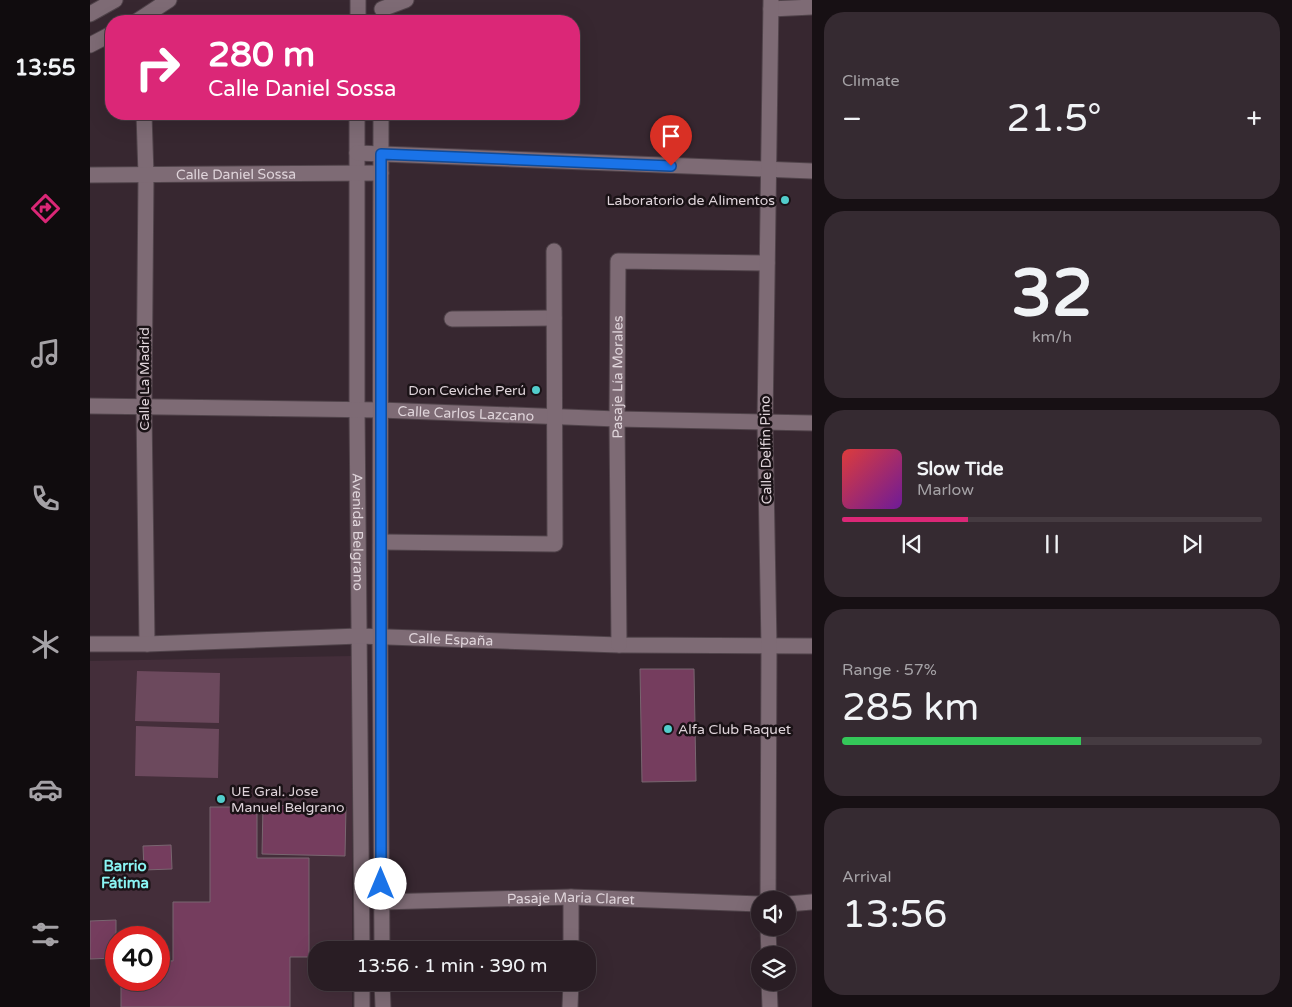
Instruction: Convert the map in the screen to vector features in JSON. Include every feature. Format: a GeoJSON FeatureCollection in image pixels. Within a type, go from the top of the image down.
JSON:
{"type":"FeatureCollection","features":[{"type":"Feature","properties":{"kind":"street"},"geometry":{"type":"LineString","coordinates":[[147,15],[169,0]]}},
{"type":"Feature","properties":{"kind":"street"},"geometry":{"type":"LineString","coordinates":[[358,0],[358,15]]}},
{"type":"Feature","properties":{"kind":"street"},"geometry":{"type":"LineString","coordinates":[[382,10],[406,0]]}},
{"type":"Feature","properties":{"kind":"street"},"geometry":{"type":"LineString","coordinates":[[90,14],[109,2]]}},
{"type":"Feature","properties":{"kind":"street"},"geometry":{"type":"LineString","coordinates":[[771,4],[812,7]]}},
{"type":"Feature","properties":{"kind":"street","name":"Calle Delfin Pino"},"geometry":{"type":"LineString","coordinates":[[768,891],[769,646],[765,422],[771,4]]}},
{"type":"Feature","properties":{"kind":"street"},"geometry":{"type":"LineString","coordinates":[[90,45],[105,37]]}},
{"type":"Feature","properties":{"kind":"street","name":"Calle La Madrid"},"geometry":{"type":"LineString","coordinates":[[144,120],[146,175],[144,407],[147,644]]}},
{"type":"Feature","properties":{"kind":"street","name":"Avenida Belgrano"},"geometry":{"type":"LineString","coordinates":[[357,120],[357,410],[362,941]]}},
{"type":"Feature","properties":{"kind":"street","name":"Avenida Belgrano"},"geometry":{"type":"LineString","coordinates":[[382,120],[380,410],[382,941]]}},
{"type":"Feature","properties":{"kind":"street"},"geometry":{"type":"LineString","coordinates":[[357,153],[812,171]]}},
{"type":"Feature","properties":{"kind":"street","name":"Calle Daniel Sossa"},"geometry":{"type":"LineString","coordinates":[[90,175],[381,173]]}},
{"type":"Feature","properties":{"kind":"street"},"geometry":{"type":"LineString","coordinates":[[381,542],[555,544],[554,251]]}},
{"type":"Feature","properties":{"kind":"street","name":"Pasaje Lía Morales"},"geometry":{"type":"LineString","coordinates":[[619,645],[618,261],[767,263]]}},
{"type":"Feature","properties":{"kind":"street"},"geometry":{"type":"LineString","coordinates":[[452,319],[554,318]]}},
{"type":"Feature","properties":{"kind":"street","name":"Calle Carlos Lazcano"},"geometry":{"type":"LineString","coordinates":[[90,406],[380,410],[617,419],[812,423]]}},
{"type":"Feature","properties":{"kind":"street","name":"Calle España"},"geometry":{"type":"LineString","coordinates":[[90,644],[147,644],[359,636],[619,645],[812,646]]}},
{"type":"Feature","properties":{"kind":"street"},"geometry":{"type":"LineString","coordinates":[[571,897],[571,941]]}},
{"type":"Feature","properties":{"kind":"street","name":"Pasaje Maria Claret"},"geometry":{"type":"LineString","coordinates":[[381,902],[571,897],[751,904]]}},
{"type":"Feature","properties":{"kind":"street"},"geometry":{"type":"LineString","coordinates":[[796,903],[812,902]]}},
{"type":"Feature","properties":{"kind":"street"},"geometry":{"type":"LineString","coordinates":[[362,991],[362,1007]]}},
{"type":"Feature","properties":{"kind":"street"},"geometry":{"type":"LineString","coordinates":[[382,991],[383,1007]]}},
{"type":"Feature","properties":{"kind":"street"},"geometry":{"type":"LineString","coordinates":[[570,991],[570,1007]]}},
{"type":"Feature","properties":{"kind":"street"},"geometry":{"type":"LineString","coordinates":[[769,991],[770,1007]]}},
{"type":"Feature","properties":{"kind":"shaded area","name":"UE Gral. Jose Manuel Belgrano"},"geometry":{"type":"Polygon","coordinates":[[[352,656],[352,941],[308,941],[308,991],[352,991],[352,1007],[90,1007],[90,661],[352,656]]]}},
{"type":"Feature","properties":{"kind":"shaded area"},"geometry":{"type":"Polygon","coordinates":[[[137,671],[220,673],[219,723],[135,721],[137,671]]]}},
{"type":"Feature","properties":{"kind":"shaded area"},"geometry":{"type":"Polygon","coordinates":[[[136,726],[219,729],[218,778],[135,776],[136,726]]]}},
{"type":"Feature","properties":{"kind":"building"},"geometry":{"type":"Polygon","coordinates":[[[640,669],[694,669],[696,781],[642,782],[640,669]]]}},
{"type":"Feature","properties":{"kind":"building"},"geometry":{"type":"Polygon","coordinates":[[[263,805],[346,807],[345,856],[262,854],[263,805]]]}},
{"type":"Feature","properties":{"kind":"building"},"geometry":{"type":"Polygon","coordinates":[[[210,807],[257,807],[257,858],[309,858],[308,957],[290,957],[290,1007],[121,1007],[121,991],[170,991],[170,961],[173,961],[173,902],[210,902],[210,807]]]}},
{"type":"Feature","properties":{"kind":"building"},"geometry":{"type":"Polygon","coordinates":[[[171,845],[172,869],[144,870],[143,846],[171,845]]]}},
{"type":"Feature","properties":{"kind":"building"},"geometry":{"type":"Polygon","coordinates":[[[116,920],[116,926],[105,926],[105,958],[90,959],[90,921],[116,920]]]}},
{"type":"Feature","properties":{"kind":"place","name":"Laboratorio de Alimentos"},"geometry":{"type":"Point","coordinates":[785,200]}},
{"type":"Feature","properties":{"kind":"place","name":"Don Ceviche Perú"},"geometry":{"type":"Point","coordinates":[536,390]}},
{"type":"Feature","properties":{"kind":"place","name":"Alfa Club Raquet"},"geometry":{"type":"Point","coordinates":[668,729]}},
{"type":"Feature","properties":{"kind":"place","name":"UE Gral. Jose Manuel Belgrano"},"geometry":{"type":"Point","coordinates":[221,799]}},
{"type":"Feature","properties":{"kind":"district","name":"Barrio Fátima"},"geometry":{"type":"Point","coordinates":[125,874]}},
{"type":"Feature","properties":{"kind":"route"},"geometry":{"type":"LineString","coordinates":[[381,884],[381,154],[671,166]]}}]}
